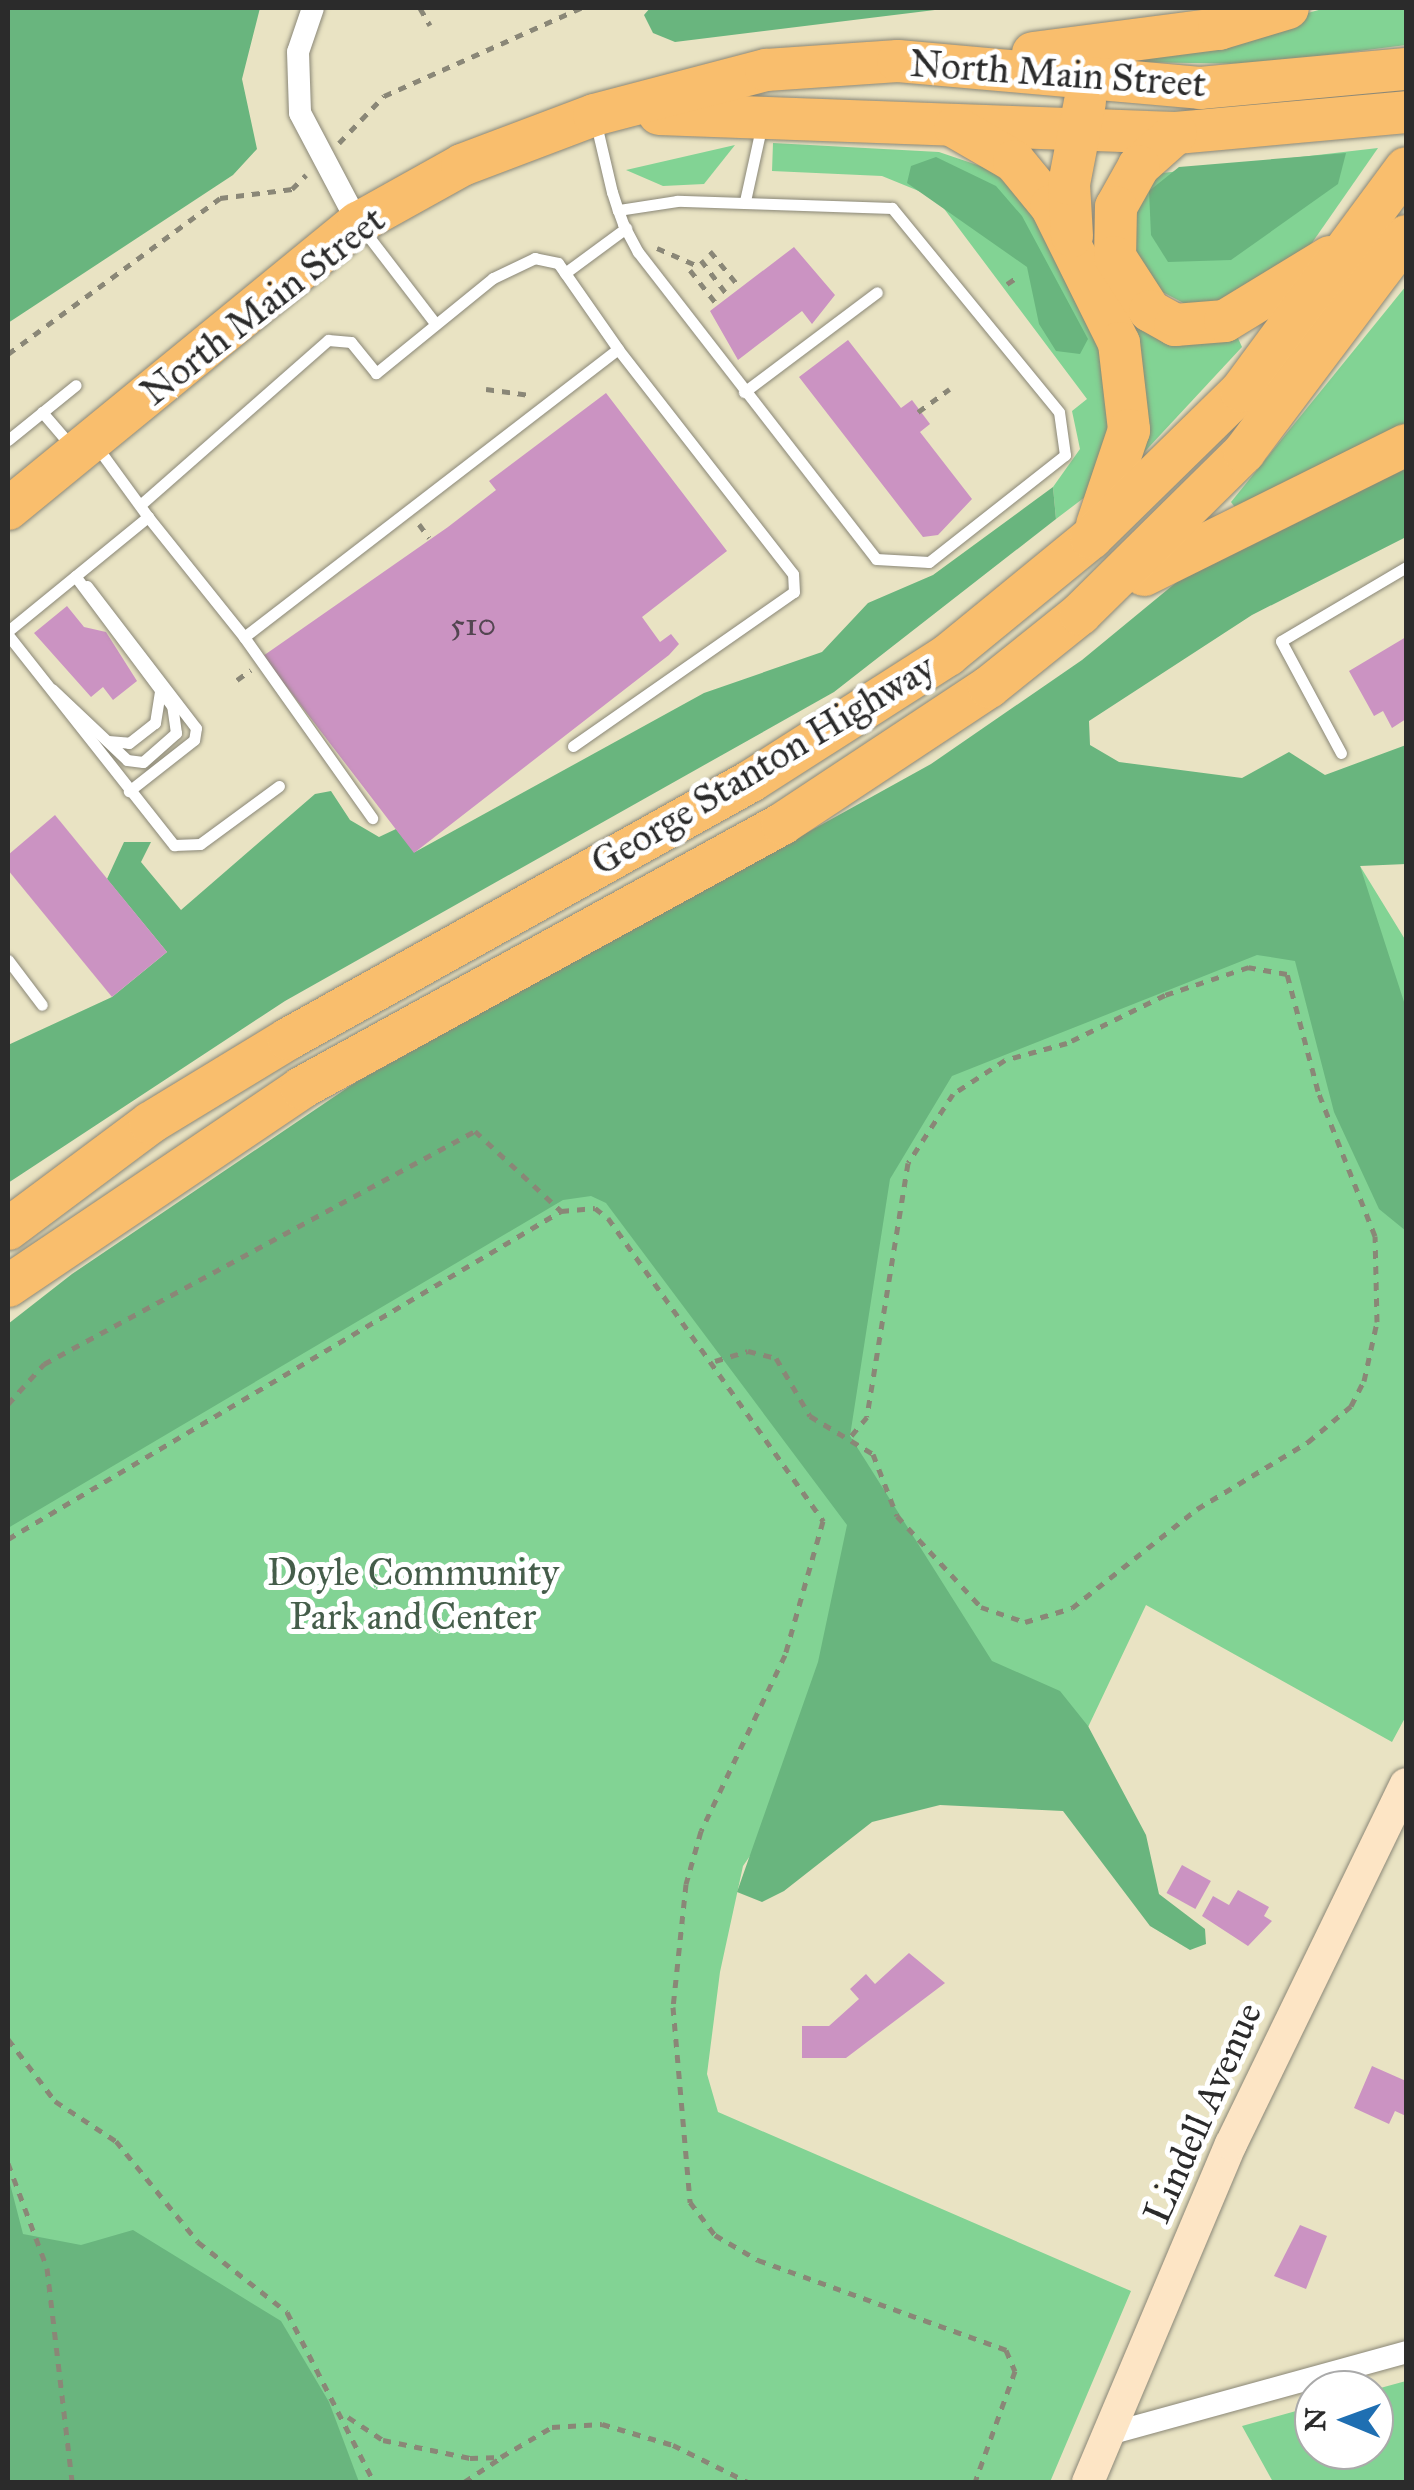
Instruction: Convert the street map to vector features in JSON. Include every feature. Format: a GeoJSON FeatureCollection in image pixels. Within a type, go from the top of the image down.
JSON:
{"type":"FeatureCollection","features":[{"type":"Feature","properties":{"kind":"highway"},"geometry":{"type":"LineString","coordinates":[[964,61],[1219,29],[1288,8]]}},
{"type":"Feature","properties":{"kind":"highway","name":"North Main Street"},"geometry":{"type":"LineString","coordinates":[[8,508],[358,223],[462,165],[594,115],[766,70],[964,61],[1090,78],[1219,88],[1392,71]]}},
{"type":"Feature","properties":{"kind":"highway"},"geometry":{"type":"LineString","coordinates":[[1072,236],[1080,127],[1090,78]]}},
{"type":"Feature","properties":{"kind":"highway","name":"North Main Street"},"geometry":{"type":"LineString","coordinates":[[594,115],[768,114],[1176,132],[1351,120],[1406,112]]}},
{"type":"Feature","properties":{"kind":"highway"},"geometry":{"type":"LineString","coordinates":[[935,121],[1014,161],[1072,236],[1119,342],[1129,394],[1122,463],[1091,538]]}},
{"type":"Feature","properties":{"kind":"highway"},"geometry":{"type":"LineString","coordinates":[[1176,132],[1123,192],[1113,242],[1131,292],[1175,324],[1225,321],[1267,303],[1393,222]]}},
{"type":"Feature","properties":{"kind":"highway","name":"George Stanton Highway"},"geometry":{"type":"LineString","coordinates":[[8,1286],[300,1088],[896,756],[1080,614],[1244,452],[1393,222],[1406,168]]}},
{"type":"Feature","properties":{"kind":"highway","name":"George Stanton Highway"},"geometry":{"type":"LineString","coordinates":[[8,1229],[273,1048],[800,750],[948,655],[1091,538],[1241,391],[1393,222]]}},
{"type":"Feature","properties":{"kind":"highway"},"geometry":{"type":"LineString","coordinates":[[1080,614],[1185,550],[1406,445]]}},
{"type":"Feature","properties":{"kind":"street"},"geometry":{"type":"LineString","coordinates":[[313,8],[298,52],[300,113],[358,223]]}},
{"type":"Feature","properties":{"kind":"street","name":"Lindell Avenue"},"geometry":{"type":"LineString","coordinates":[[1088,2482],[1299,1994],[1406,1784]]}},
{"type":"Feature","properties":{"kind":"street"},"geometry":{"type":"LineString","coordinates":[[1109,2434],[1406,2352]]}},
{"type":"Feature","properties":{"kind":"lane"},"geometry":{"type":"LineString","coordinates":[[745,201],[747,161],[768,114]]}},
{"type":"Feature","properties":{"kind":"lane"},"geometry":{"type":"LineString","coordinates":[[594,115],[618,210],[628,232],[744,392],[865,548],[902,566],[937,557],[1058,468],[1068,443],[1059,412],[900,214],[853,201],[745,201],[618,210]]}},
{"type":"Feature","properties":{"kind":"lane"},"geometry":{"type":"LineString","coordinates":[[358,223],[435,323]]}},
{"type":"Feature","properties":{"kind":"lane"},"geometry":{"type":"LineString","coordinates":[[565,273],[628,232]]}},
{"type":"Feature","properties":{"kind":"lane"},"geometry":{"type":"LineString","coordinates":[[140,504],[328,340],[350,342],[376,374],[435,323],[514,265],[548,257],[565,273],[618,349],[793,574],[794,592],[573,746]]}},
{"type":"Feature","properties":{"kind":"lane"},"geometry":{"type":"LineString","coordinates":[[744,392],[877,292]]}},
{"type":"Feature","properties":{"kind":"lane"},"geometry":{"type":"LineString","coordinates":[[244,638],[618,349]]}},
{"type":"Feature","properties":{"kind":"lane"},"geometry":{"type":"LineString","coordinates":[[8,440],[76,385]]}},
{"type":"Feature","properties":{"kind":"lane"},"geometry":{"type":"LineString","coordinates":[[42,412],[86,448],[140,504],[244,638],[372,818]]}},
{"type":"Feature","properties":{"kind":"lane"},"geometry":{"type":"LineString","coordinates":[[148,517],[8,633],[129,791],[182,848],[279,786]]}},
{"type":"Feature","properties":{"kind":"lane"},"geometry":{"type":"LineString","coordinates":[[1341,752],[1281,642],[1406,566]]}},
{"type":"Feature","properties":{"kind":"lane"},"geometry":{"type":"LineString","coordinates":[[48,688],[137,763],[172,740],[176,713],[74,576]]}},
{"type":"Feature","properties":{"kind":"lane"},"geometry":{"type":"LineString","coordinates":[[74,576],[108,602],[195,721],[194,740],[129,791]]}},
{"type":"Feature","properties":{"kind":"lane"},"geometry":{"type":"LineString","coordinates":[[108,741],[128,743],[155,723],[160,690]]}},
{"type":"Feature","properties":{"kind":"lane"},"geometry":{"type":"LineString","coordinates":[[8,960],[42,1005]]}},
{"type":"Feature","properties":{"kind":"path"},"geometry":{"type":"LineString","coordinates":[[420,8],[430,26]]}},
{"type":"Feature","properties":{"kind":"path"},"geometry":{"type":"LineString","coordinates":[[353,129],[384,96],[581,8]]}},
{"type":"Feature","properties":{"kind":"path"},"geometry":{"type":"LineString","coordinates":[[8,354],[220,198],[292,189]]}},
{"type":"Feature","properties":{"kind":"path"},"geometry":{"type":"LineString","coordinates":[[628,232],[696,265],[726,293]]}},
{"type":"Feature","properties":{"kind":"path"},"geometry":{"type":"LineString","coordinates":[[710,251],[737,284]]}},
{"type":"Feature","properties":{"kind":"path"},"geometry":{"type":"LineString","coordinates":[[696,265],[715,302]]}},
{"type":"Feature","properties":{"kind":"path"},"geometry":{"type":"LineString","coordinates":[[1006,284],[1016,278]]}},
{"type":"Feature","properties":{"kind":"path"},"geometry":{"type":"LineString","coordinates":[[486,389],[536,396],[549,387]]}},
{"type":"Feature","properties":{"kind":"path"},"geometry":{"type":"LineString","coordinates":[[918,412],[950,388]]}},
{"type":"Feature","properties":{"kind":"path"},"geometry":{"type":"LineString","coordinates":[[715,1362],[768,1353],[810,1416],[873,1454],[897,1516],[942,1573],[988,1612],[1024,1622],[1072,1608],[1351,1406],[1377,1322],[1375,1236],[1318,1090],[1287,974],[1249,967],[1165,995],[1067,1043],[1005,1060],[953,1094],[908,1163],[867,1417],[850,1437]]}},
{"type":"Feature","properties":{"kind":"path"},"geometry":{"type":"LineString","coordinates":[[8,1404],[44,1364],[474,1130],[560,1211]]}},
{"type":"Feature","properties":{"kind":"path"},"geometry":{"type":"LineString","coordinates":[[8,1539],[560,1211],[595,1208],[608,1218],[715,1362],[823,1521],[786,1656],[702,1831],[686,1884],[673,2007],[690,2202],[715,2235],[758,2260],[1006,2350],[1015,2371],[975,2482]]}},
{"type":"Feature","properties":{"kind":"path"},"geometry":{"type":"LineString","coordinates":[[8,2039],[55,2101],[116,2141],[198,2242],[287,2312],[346,2416],[374,2482]]}},
{"type":"Feature","properties":{"kind":"path"},"geometry":{"type":"LineString","coordinates":[[8,2163],[48,2268],[72,2482]]}},
{"type":"Feature","properties":{"kind":"path"},"geometry":{"type":"LineString","coordinates":[[346,2416],[383,2440],[502,2457]]}},
{"type":"Feature","properties":{"kind":"path"},"geometry":{"type":"LineString","coordinates":[[464,2482],[552,2428],[602,2424],[673,2444],[748,2482]]}},
{"type":"Feature","properties":{"kind":"green space"},"geometry":{"type":"Polygon","coordinates":[[[8,8],[260,8],[242,79],[257,149],[233,175],[8,323],[8,8]]]}},
{"type":"Feature","properties":{"kind":"green space"},"geometry":{"type":"Polygon","coordinates":[[[650,8],[951,8],[675,42],[653,33],[644,15],[650,8]]]}},
{"type":"Feature","properties":{"kind":"green space"},"geometry":{"type":"Polygon","coordinates":[[[1326,8],[1406,8],[1406,45],[1256,64],[1128,62],[1326,8]]]}},
{"type":"Feature","properties":{"kind":"green space"},"geometry":{"type":"Polygon","coordinates":[[[773,143],[939,152],[989,169],[1023,197],[1104,351],[1112,417],[1085,497],[1056,519],[1053,487],[1080,449],[1072,411],[1087,399],[936,198],[882,176],[772,171],[773,143]]]}},
{"type":"Feature","properties":{"kind":"green space"},"geometry":{"type":"Polygon","coordinates":[[[735,145],[704,184],[663,186],[626,170],[735,145]]]}},
{"type":"Feature","properties":{"kind":"green space"},"geometry":{"type":"Polygon","coordinates":[[[1378,148],[1298,263],[1270,288],[1193,308],[1151,286],[1127,231],[1154,174],[1378,148]]]}},
{"type":"Feature","properties":{"kind":"green space"},"geometry":{"type":"Polygon","coordinates":[[[1346,153],[1338,184],[1231,260],[1168,262],[1151,235],[1149,191],[1179,167],[1346,153]]]}},
{"type":"Feature","properties":{"kind":"green space"},"geometry":{"type":"Polygon","coordinates":[[[936,157],[996,186],[1022,216],[1088,339],[1080,354],[1056,351],[1039,324],[1027,267],[907,183],[911,166],[936,157]]]}},
{"type":"Feature","properties":{"kind":"green space"},"geometry":{"type":"Polygon","coordinates":[[[1406,286],[1406,428],[1237,510],[1231,502],[1406,286]]]}},
{"type":"Feature","properties":{"kind":"green space"},"geometry":{"type":"Polygon","coordinates":[[[1129,310],[1237,336],[1242,347],[1136,461],[1129,310]]]}},
{"type":"Feature","properties":{"kind":"green space"},"geometry":{"type":"Polygon","coordinates":[[[1406,456],[1406,537],[1252,615],[1089,721],[1090,745],[1119,762],[1242,778],[1289,752],[1325,775],[1406,745],[1406,864],[1360,866],[1406,1008],[1406,1231],[1379,1209],[1334,1112],[1295,961],[1257,955],[952,1076],[890,1179],[850,1436],[992,1661],[1060,1691],[1088,1726],[1146,1835],[1159,1894],[1205,1929],[1206,1944],[1190,1950],[1150,1926],[1063,1811],[940,1805],[872,1822],[784,1891],[762,1902],[737,1892],[818,1662],[847,1525],[606,1203],[591,1196],[563,1200],[8,1528],[8,1324],[72,1274],[356,1082],[931,764],[1082,660],[1201,562],[1406,456]]]}},
{"type":"Feature","properties":{"kind":"green space"},"geometry":{"type":"Polygon","coordinates":[[[1053,487],[1056,519],[834,692],[285,1001],[8,1183],[8,1045],[112,997],[167,952],[107,879],[124,842],[151,842],[141,862],[181,910],[315,794],[331,791],[350,820],[379,837],[396,829],[415,852],[704,693],[822,652],[868,603],[933,575],[1053,487]]]}},
{"type":"Feature","properties":{"kind":"green space","name":"Doyle Community Park and Center"},"geometry":{"type":"Polygon","coordinates":[[[1360,866],[1406,941],[1406,1716],[1392,1742],[1146,1605],[1062,1782],[925,1604],[743,1866],[720,1972],[707,2074],[718,2112],[1131,2291],[1050,2482],[8,2482],[8,1357],[1360,866]]]}},
{"type":"Feature","properties":{"kind":"green space"},"geometry":{"type":"Polygon","coordinates":[[[8,2176],[23,2234],[81,2245],[133,2230],[281,2321],[329,2402],[359,2482],[8,2482],[8,2176]]]}},
{"type":"Feature","properties":{"kind":"green space"},"geometry":{"type":"Polygon","coordinates":[[[1406,2381],[1406,2482],[1273,2482],[1242,2426],[1294,2412],[1294,2470],[1394,2470],[1394,2384],[1406,2381]]]}},
{"type":"Feature","properties":{"kind":"building"},"geometry":{"type":"Polygon","coordinates":[[[794,247],[835,295],[812,324],[802,311],[738,360],[710,311],[794,247]]]}},
{"type":"Feature","properties":{"kind":"building"},"geometry":{"type":"Polygon","coordinates":[[[848,340],[901,408],[912,400],[930,424],[920,432],[972,499],[938,535],[923,537],[799,377],[848,340]]]}},
{"type":"Feature","properties":{"kind":"building"},"geometry":{"type":"Polygon","coordinates":[[[606,393],[727,551],[642,617],[660,642],[671,634],[679,644],[669,655],[414,853],[263,656],[448,527],[496,490],[489,481],[606,393]]]}},
{"type":"Feature","properties":{"kind":"building"},"geometry":{"type":"Polygon","coordinates":[[[67,606],[84,627],[106,632],[137,681],[113,700],[103,687],[91,697],[34,633],[67,606]]]}},
{"type":"Feature","properties":{"kind":"building"},"geometry":{"type":"Polygon","coordinates":[[[1406,637],[1406,719],[1392,728],[1383,711],[1374,716],[1349,671],[1406,637]]]}},
{"type":"Feature","properties":{"kind":"building"},"geometry":{"type":"Polygon","coordinates":[[[55,815],[167,952],[112,997],[8,870],[8,855],[55,815]]]}},
{"type":"Feature","properties":{"kind":"building"},"geometry":{"type":"Polygon","coordinates":[[[1182,1865],[1211,1881],[1195,1909],[1166,1893],[1182,1865]]]}},
{"type":"Feature","properties":{"kind":"building"},"geometry":{"type":"Polygon","coordinates":[[[1238,1890],[1269,1907],[1264,1916],[1272,1921],[1248,1946],[1202,1916],[1213,1896],[1229,1905],[1238,1890]]]}},
{"type":"Feature","properties":{"kind":"building"},"geometry":{"type":"Polygon","coordinates":[[[909,1953],[945,1983],[846,2058],[802,2058],[802,2026],[829,2026],[859,1999],[850,1989],[866,1974],[875,1984],[909,1953]]]}},
{"type":"Feature","properties":{"kind":"building"},"geometry":{"type":"Polygon","coordinates":[[[1372,2066],[1406,2081],[1406,2116],[1395,2111],[1389,2124],[1354,2108],[1372,2066]]]}},
{"type":"Feature","properties":{"kind":"building"},"geometry":{"type":"Polygon","coordinates":[[[1300,2225],[1327,2236],[1306,2289],[1274,2276],[1300,2225]]]}}]}
